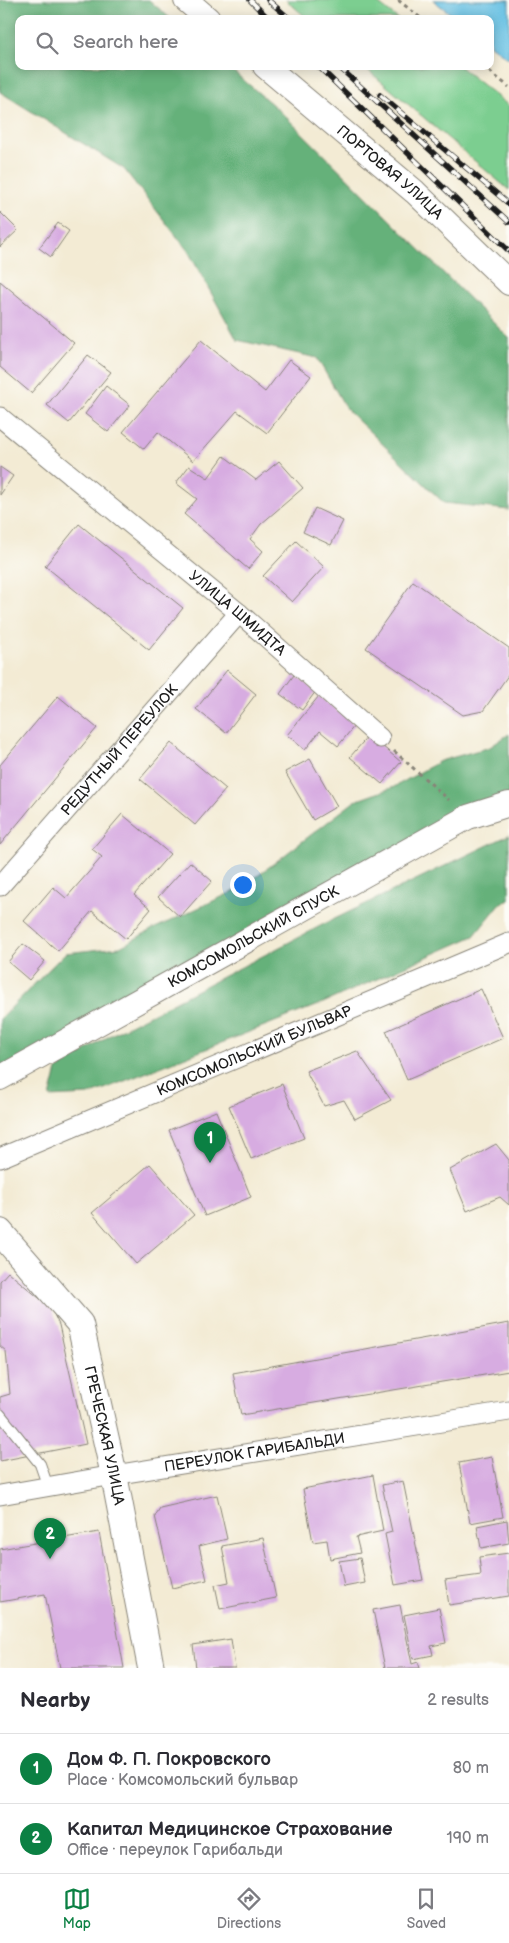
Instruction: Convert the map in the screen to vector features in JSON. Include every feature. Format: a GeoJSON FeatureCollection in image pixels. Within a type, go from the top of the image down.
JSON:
{"type":"FeatureCollection","features":[{"type":"Feature","properties":{"kind":"main road","name":"ГРЕЧЕСКАЯ УЛИЦА"},"geometry":{"type":"LineString","coordinates":[[0,1232],[80,1324],[114,1475],[152,1668]]}},
{"type":"Feature","properties":{"kind":"street"},"geometry":{"type":"LineString","coordinates":[[186,0],[203,15]]}},
{"type":"Feature","properties":{"kind":"street","name":"ПОРТОВАЯ УЛИЦА"},"geometry":{"type":"LineString","coordinates":[[270,70],[415,192],[509,283]]}},
{"type":"Feature","properties":{"kind":"street","name":"УЛИЦА ШМИДТА"},"geometry":{"type":"LineString","coordinates":[[0,417],[239,613],[380,738]]}},
{"type":"Feature","properties":{"kind":"street","name":"РЕДУТНЫЙ ПЕРЕУЛОК"},"geometry":{"type":"LineString","coordinates":[[0,886],[239,613]]}},
{"type":"Feature","properties":{"kind":"street","name":"КОМСОМОЛЬСКИЙ СПУСК"},"geometry":{"type":"LineString","coordinates":[[0,1078],[468,817],[509,804]]}},
{"type":"Feature","properties":{"kind":"street","name":"КОМСОМОЛЬСКИЙ БУЛЬВАР"},"geometry":{"type":"LineString","coordinates":[[0,1158],[509,943]]}},
{"type":"Feature","properties":{"kind":"street","name":"ПЕРЕУЛОК ГАРИБАЛЬДИ"},"geometry":{"type":"LineString","coordinates":[[0,1495],[509,1412]]}},
{"type":"Feature","properties":{"kind":"lane"},"geometry":{"type":"LineString","coordinates":[[0,1414],[40,1464],[48,1487]]}},
{"type":"Feature","properties":{"kind":"path"},"geometry":{"type":"LineString","coordinates":[[398,0],[417,15]]}},
{"type":"Feature","properties":{"kind":"path"},"geometry":{"type":"LineString","coordinates":[[487,70],[509,87]]}},
{"type":"Feature","properties":{"kind":"path"},"geometry":{"type":"LineString","coordinates":[[380,738],[468,817]]}},
{"type":"Feature","properties":{"kind":"green space"},"geometry":{"type":"Polygon","coordinates":[[[0,0],[149,0],[166,15],[15,15],[15,70],[232,70],[280,111],[509,338],[509,510],[444,503],[347,410],[317,358],[237,340],[188,251],[124,169],[0,92],[0,0]]]}},
{"type":"Feature","properties":{"kind":"green space"},"geometry":{"type":"Polygon","coordinates":[[[286,0],[374,0],[393,15],[303,15],[286,0]]]}},
{"type":"Feature","properties":{"kind":"green space"},"geometry":{"type":"Polygon","coordinates":[[[368,70],[464,70],[509,106],[509,190],[368,70]]]}},
{"type":"Feature","properties":{"kind":"green space"},"geometry":{"type":"Polygon","coordinates":[[[509,734],[509,804],[0,1078],[0,1019],[65,953],[120,947],[151,930],[243,887],[355,801],[394,787],[440,761],[490,747],[509,734]]]}},
{"type":"Feature","properties":{"kind":"green space"},"geometry":{"type":"Polygon","coordinates":[[[509,835],[509,899],[500,904],[474,936],[323,1003],[89,1095],[50,1097],[57,1070],[109,1036],[324,924],[509,835]]]}},
{"type":"Feature","properties":{"kind":"water"},"geometry":{"type":"Polygon","coordinates":[[[433,0],[509,0],[509,59],[494,48],[494,15],[452,15],[433,0]]]}},
{"type":"Feature","properties":{"kind":"building"},"geometry":{"type":"Polygon","coordinates":[[[0,212],[18,230],[0,247],[0,212]]]}},
{"type":"Feature","properties":{"kind":"building"},"geometry":{"type":"Polygon","coordinates":[[[58,223],[69,231],[51,257],[39,248],[58,223]]]}},
{"type":"Feature","properties":{"kind":"building"},"geometry":{"type":"Polygon","coordinates":[[[0,281],[74,343],[31,393],[0,367],[0,281]]]}},
{"type":"Feature","properties":{"kind":"building"},"geometry":{"type":"Polygon","coordinates":[[[201,340],[265,392],[289,360],[311,376],[267,433],[237,411],[193,461],[158,432],[144,449],[123,432],[201,340]]]}},
{"type":"Feature","properties":{"kind":"building"},"geometry":{"type":"Polygon","coordinates":[[[88,355],[111,372],[69,423],[47,405],[88,355]]]}},
{"type":"Feature","properties":{"kind":"building"},"geometry":{"type":"Polygon","coordinates":[[[106,386],[130,405],[108,432],[85,414],[106,386]]]}},
{"type":"Feature","properties":{"kind":"building"},"geometry":{"type":"Polygon","coordinates":[[[224,456],[256,480],[279,461],[303,488],[261,524],[250,539],[263,551],[248,569],[184,514],[197,499],[176,483],[189,466],[208,478],[224,456]]]}},
{"type":"Feature","properties":{"kind":"building"},"geometry":{"type":"Polygon","coordinates":[[[0,467],[13,476],[0,495],[0,467]]]}},
{"type":"Feature","properties":{"kind":"building"},"geometry":{"type":"Polygon","coordinates":[[[315,508],[343,521],[331,545],[303,532],[315,508]]]}},
{"type":"Feature","properties":{"kind":"building"},"geometry":{"type":"Polygon","coordinates":[[[79,524],[183,608],[149,650],[45,566],[79,524]]]}},
{"type":"Feature","properties":{"kind":"building"},"geometry":{"type":"Polygon","coordinates":[[[296,541],[324,567],[292,602],[263,576],[296,541]]]}},
{"type":"Feature","properties":{"kind":"building"},"geometry":{"type":"Polygon","coordinates":[[[413,581],[509,648],[509,674],[483,711],[463,715],[366,648],[413,581]]]}},
{"type":"Feature","properties":{"kind":"building"},"geometry":{"type":"Polygon","coordinates":[[[227,670],[256,694],[226,733],[196,709],[227,670]]]}},
{"type":"Feature","properties":{"kind":"building"},"geometry":{"type":"Polygon","coordinates":[[[294,675],[316,691],[302,710],[280,694],[294,675]]]}},
{"type":"Feature","properties":{"kind":"building"},"geometry":{"type":"Polygon","coordinates":[[[58,696],[97,728],[0,845],[0,765],[58,696]]]}},
{"type":"Feature","properties":{"kind":"building"},"geometry":{"type":"Polygon","coordinates":[[[319,696],[355,725],[338,746],[320,731],[305,750],[287,735],[319,696]]]}},
{"type":"Feature","properties":{"kind":"building"},"geometry":{"type":"Polygon","coordinates":[[[369,735],[401,762],[382,784],[350,757],[369,735]]]}},
{"type":"Feature","properties":{"kind":"building"},"geometry":{"type":"Polygon","coordinates":[[[171,743],[226,789],[195,825],[140,779],[171,743]]]}},
{"type":"Feature","properties":{"kind":"building"},"geometry":{"type":"Polygon","coordinates":[[[310,759],[337,806],[313,820],[285,772],[310,759]]]}},
{"type":"Feature","properties":{"kind":"building"},"geometry":{"type":"Polygon","coordinates":[[[122,814],[170,854],[134,895],[151,909],[126,939],[92,911],[58,951],[24,921],[53,887],[66,898],[102,857],[92,849],[122,814]]]}},
{"type":"Feature","properties":{"kind":"building"},"geometry":{"type":"Polygon","coordinates":[[[190,862],[212,881],[180,917],[158,897],[190,862]]]}},
{"type":"Feature","properties":{"kind":"building"},"geometry":{"type":"Polygon","coordinates":[[[23,944],[45,961],[29,980],[8,962],[23,944]]]}},
{"type":"Feature","properties":{"kind":"building"},"geometry":{"type":"Polygon","coordinates":[[[481,989],[503,1038],[407,1080],[386,1031],[481,989]]]}},
{"type":"Feature","properties":{"kind":"building"},"geometry":{"type":"Polygon","coordinates":[[[357,1051],[391,1100],[355,1119],[344,1100],[324,1106],[306,1071],[357,1051]]]}},
{"type":"Feature","properties":{"kind":"building"},"geometry":{"type":"Polygon","coordinates":[[[282,1084],[304,1138],[251,1159],[229,1106],[282,1084]]]}},
{"type":"Feature","properties":{"kind":"building"},"geometry":{"type":"Polygon","coordinates":[[[216,1111],[251,1197],[205,1216],[169,1130],[216,1111]]]}},
{"type":"Feature","properties":{"kind":"building"},"geometry":{"type":"Polygon","coordinates":[[[496,1144],[509,1160],[509,1205],[500,1197],[467,1211],[450,1170],[496,1144]]]}},
{"type":"Feature","properties":{"kind":"building"},"geometry":{"type":"Polygon","coordinates":[[[150,1164],[194,1215],[136,1264],[92,1213],[150,1164]]]}},
{"type":"Feature","properties":{"kind":"building"},"geometry":{"type":"Polygon","coordinates":[[[8,1272],[51,1308],[59,1325],[86,1444],[0,1461],[0,1397],[10,1394],[6,1351],[0,1346],[0,1281],[8,1272]]]}},
{"type":"Feature","properties":{"kind":"building"},"geometry":{"type":"Polygon","coordinates":[[[509,1323],[509,1371],[241,1415],[233,1373],[509,1323]]]}},
{"type":"Feature","properties":{"kind":"building"},"geometry":{"type":"Polygon","coordinates":[[[492,1457],[503,1517],[470,1523],[459,1463],[492,1457]]]}},
{"type":"Feature","properties":{"kind":"building"},"geometry":{"type":"Polygon","coordinates":[[[373,1475],[383,1531],[356,1537],[360,1553],[330,1559],[327,1540],[313,1542],[303,1489],[373,1475]]]}},
{"type":"Feature","properties":{"kind":"building"},"geometry":{"type":"Polygon","coordinates":[[[403,1481],[423,1580],[395,1585],[385,1534],[392,1532],[382,1485],[403,1481]]]}},
{"type":"Feature","properties":{"kind":"building"},"geometry":{"type":"Polygon","coordinates":[[[217,1495],[227,1539],[199,1546],[207,1580],[172,1588],[155,1516],[160,1508],[217,1495]]]}},
{"type":"Feature","properties":{"kind":"building"},"geometry":{"type":"Polygon","coordinates":[[[507,1520],[509,1543],[481,1548],[477,1526],[507,1520]]]}},
{"type":"Feature","properties":{"kind":"building"},"geometry":{"type":"Polygon","coordinates":[[[99,1532],[124,1668],[60,1668],[45,1594],[0,1602],[0,1549],[99,1532]]]}},
{"type":"Feature","properties":{"kind":"building"},"geometry":{"type":"Polygon","coordinates":[[[263,1538],[276,1598],[220,1609],[215,1585],[229,1582],[222,1546],[263,1538]]]}},
{"type":"Feature","properties":{"kind":"building"},"geometry":{"type":"Polygon","coordinates":[[[509,1553],[509,1596],[449,1605],[445,1580],[481,1575],[479,1557],[509,1553]]]}},
{"type":"Feature","properties":{"kind":"building"},"geometry":{"type":"Polygon","coordinates":[[[360,1558],[365,1583],[344,1587],[339,1561],[360,1558]]]}},
{"type":"Feature","properties":{"kind":"building"},"geometry":{"type":"Polygon","coordinates":[[[400,1605],[412,1664],[418,1662],[420,1668],[385,1668],[373,1610],[400,1605]]]}},
{"type":"Feature","properties":{"kind":"building"},"geometry":{"type":"Polygon","coordinates":[[[439,1608],[446,1643],[431,1646],[433,1655],[413,1659],[404,1615],[439,1608]]]}},
{"type":"Feature","properties":{"kind":"building"},"geometry":{"type":"Polygon","coordinates":[[[231,1639],[235,1668],[196,1668],[193,1645],[231,1639]]]}},
{"type":"Feature","properties":{"kind":"railway"},"geometry":{"type":"LineString","coordinates":[[250,0],[265,15]]}},
{"type":"Feature","properties":{"kind":"railway"},"geometry":{"type":"LineString","coordinates":[[268,0],[285,15]]}},
{"type":"Feature","properties":{"kind":"railway"},"geometry":{"type":"LineString","coordinates":[[322,70],[509,251]]}},
{"type":"Feature","properties":{"kind":"railway"},"geometry":{"type":"LineString","coordinates":[[342,70],[509,222]]}},
{"type":"Feature","properties":{"kind":"railway"},"geometry":{"type":"LineString","coordinates":[[380,95],[509,204]]}},
{"type":"Feature","properties":{"kind":"place","name":"Дом Ф. П. Покровского"},"geometry":{"type":"Point","coordinates":[210,1163]}},
{"type":"Feature","properties":{"kind":"place","name":"Капитал Медицинское Страхование"},"geometry":{"type":"Point","coordinates":[50,1559]}}]}
